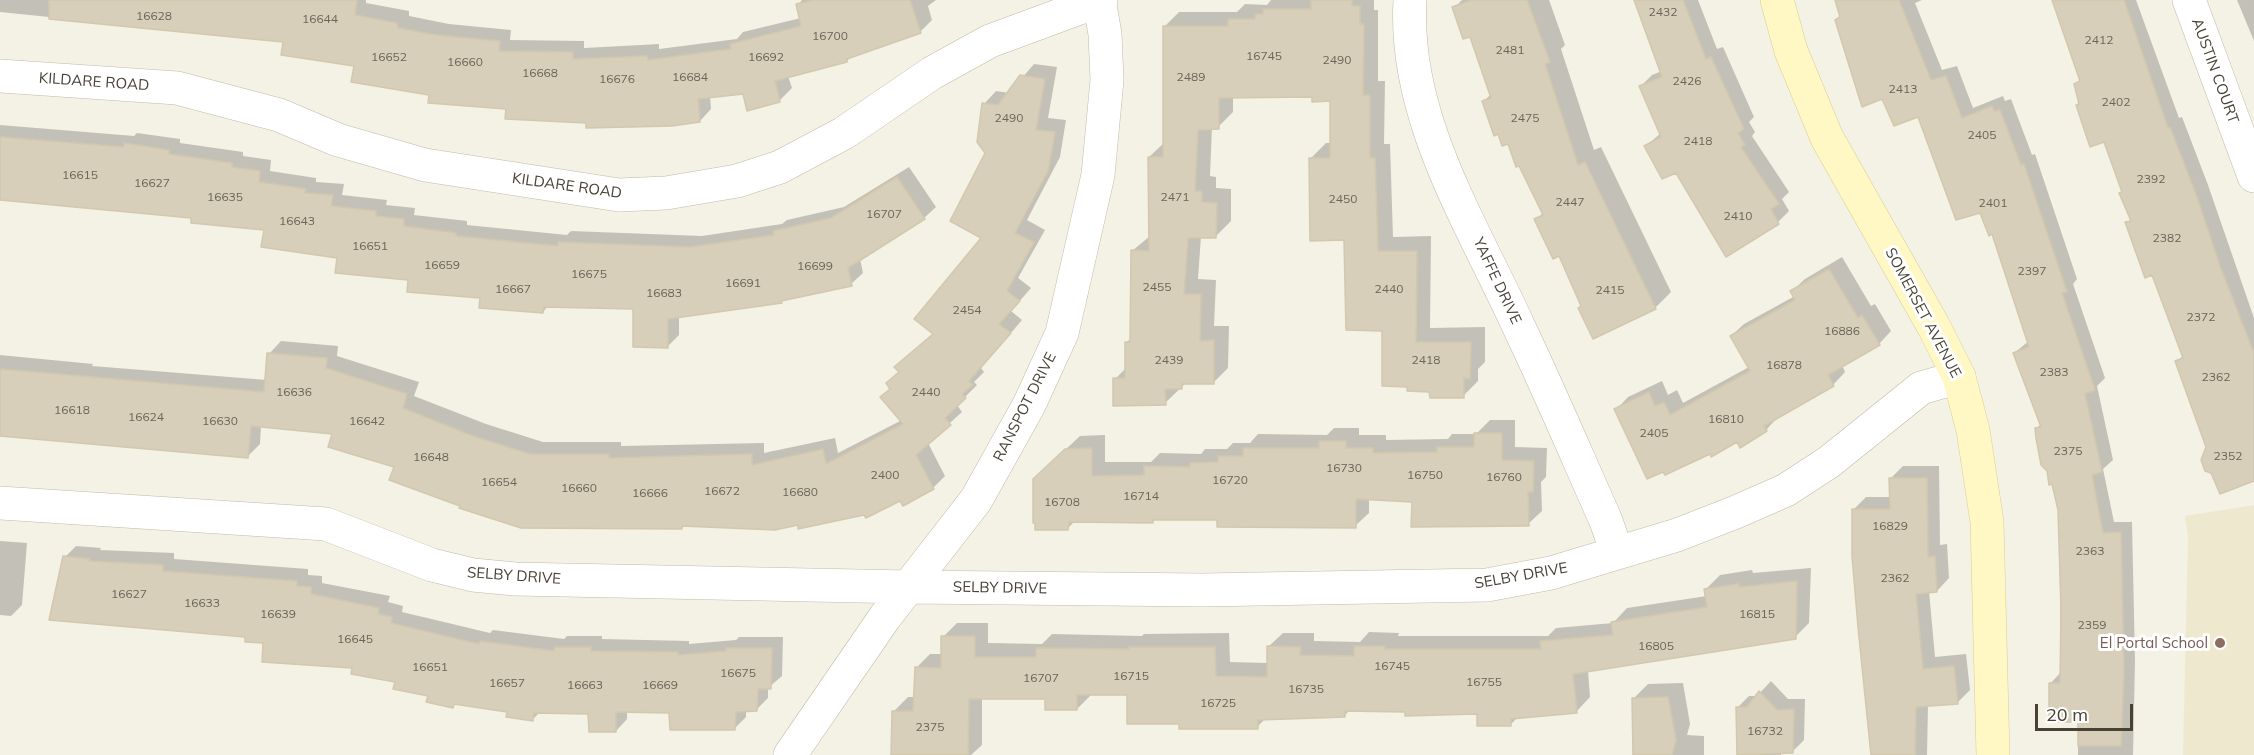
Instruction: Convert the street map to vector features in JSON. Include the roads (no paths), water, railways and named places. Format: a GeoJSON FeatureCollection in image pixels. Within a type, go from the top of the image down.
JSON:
{"type":"FeatureCollection","features":[{"type":"Feature","properties":{"kind":"street","name":"KILDARE ROAD"},"geometry":{"type":"LineString","coordinates":[[0,76],[177,88],[258,109],[338,140],[425,165],[619,195],[666,193],[737,181],[780,166],[844,133],[932,73],[990,41],[1100,0]]}},
{"type":"Feature","properties":{"kind":"street","name":"RANSPOT DRIVE"},"geometry":{"type":"LineString","coordinates":[[790,755],[821,706],[976,500],[1029,405],[1062,333],[1098,175],[1107,80],[1105,34],[1100,0]]}},
{"type":"Feature","properties":{"kind":"street","name":"YAFFE DRIVE"},"geometry":{"type":"LineString","coordinates":[[1410,0],[1408,31],[1422,110],[1445,171],[1606,521],[1617,553]]}},
{"type":"Feature","properties":{"kind":"street","name":"SOMERSET AVENUE"},"geometry":{"type":"LineString","coordinates":[[1777,0],[1791,51],[1827,138],[1934,327],[1959,377],[1973,430],[1987,522],[1993,755]]}},
{"type":"Feature","properties":{"kind":"street","name":"AUSTIN COURT"},"geometry":{"type":"LineString","coordinates":[[2189,0],[2254,176]]}},
{"type":"Feature","properties":{"kind":"street","name":"SELBY DRIVE"},"geometry":{"type":"LineString","coordinates":[[0,503],[326,524],[432,565],[473,575],[909,587],[1202,590],[1487,585],[1551,573],[1677,535],[1786,490],[1829,462],[1921,388],[1959,377]]}},
{"type":"Feature","properties":{"kind":"place","name":"El Portal School"},"geometry":{"type":"Point","coordinates":[2220,643]}}]}
